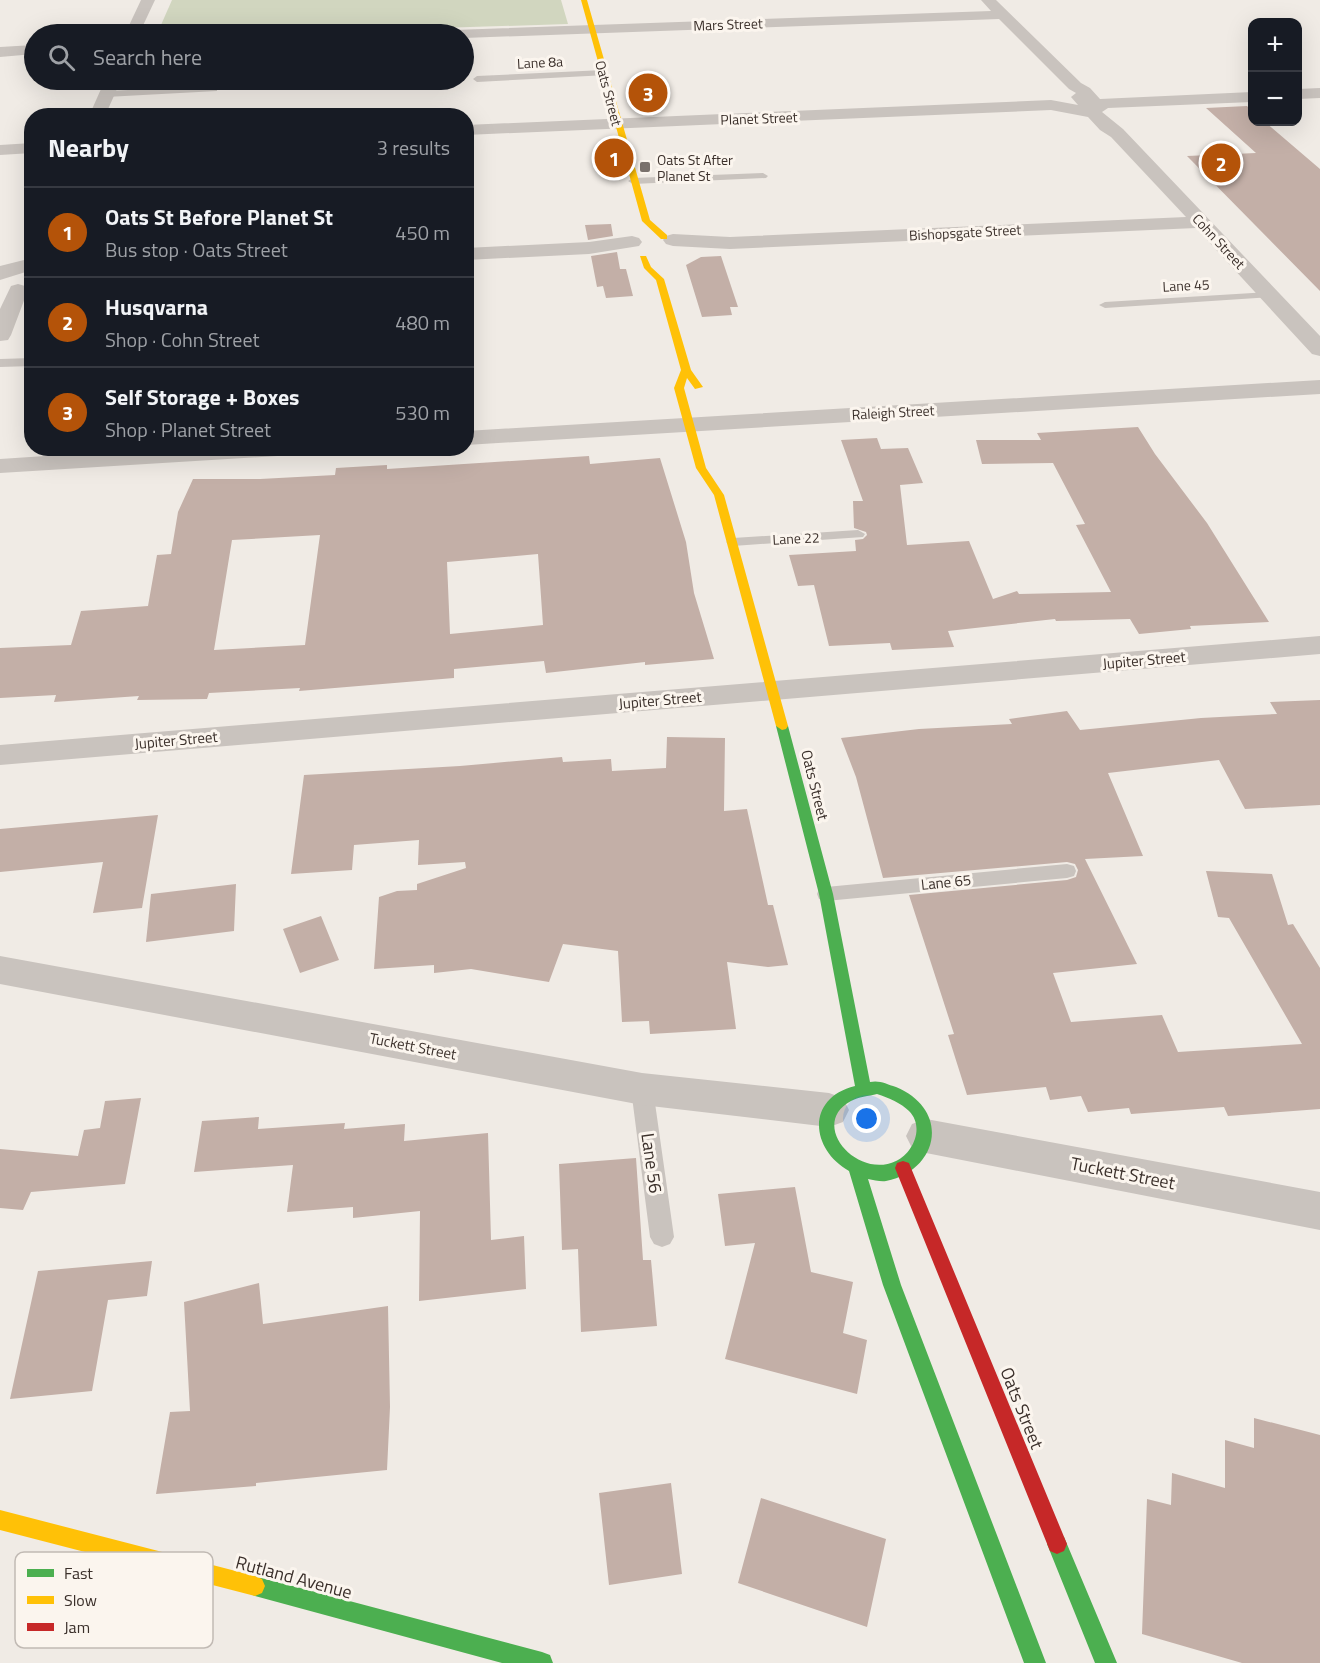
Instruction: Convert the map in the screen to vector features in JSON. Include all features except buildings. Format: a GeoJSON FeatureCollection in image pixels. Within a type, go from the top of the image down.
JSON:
{"type":"FeatureCollection","features":[{"type":"Feature","properties":{"kind":"main road","name":"Oats Street"},"geometry":{"type":"LineString","coordinates":[[584,0],[646,221]]}},
{"type":"Feature","properties":{"kind":"main road"},"geometry":{"type":"LineString","coordinates":[[636,248],[646,221]]}},
{"type":"Feature","properties":{"kind":"main road"},"geometry":{"type":"LineString","coordinates":[[646,221],[668,256]]}},
{"type":"Feature","properties":{"kind":"main road","name":"Oats Street"},"geometry":{"type":"LineString","coordinates":[[636,248],[648,268],[668,256],[686,370],[705,418],[701,468],[719,495],[773,691],[826,894],[863,1088]]}},
{"type":"Feature","properties":{"kind":"main road"},"geometry":{"type":"LineString","coordinates":[[636,248],[668,256]]}},
{"type":"Feature","properties":{"kind":"main road"},"geometry":{"type":"LineString","coordinates":[[636,248],[668,256]]}},
{"type":"Feature","properties":{"kind":"main road","name":"Oats Street"},"geometry":{"type":"LineString","coordinates":[[686,370],[679,388],[705,418]]}},
{"type":"Feature","properties":{"kind":"main road","name":"Oats Street"},"geometry":{"type":"LineString","coordinates":[[719,495],[723,475]]}},
{"type":"Feature","properties":{"kind":"main road"},"geometry":{"type":"LineString","coordinates":[[863,1088],[886,1089],[907,1099],[917,1110],[924,1123],[926,1136],[923,1149],[915,1160],[889,1173],[873,1173],[856,1168],[832,1149],[826,1129],[829,1110],[837,1099],[849,1092],[863,1088]]}},
{"type":"Feature","properties":{"kind":"main road"},"geometry":{"type":"LineString","coordinates":[[856,1168],[892,1284],[1035,1663]]}},
{"type":"Feature","properties":{"kind":"main road","name":"Oats Street"},"geometry":{"type":"LineString","coordinates":[[903,1168],[1106,1663]]}},
{"type":"Feature","properties":{"kind":"main road","name":"Rutland Avenue"},"geometry":{"type":"LineString","coordinates":[[0,1520],[126,1552]]}},
{"type":"Feature","properties":{"kind":"main road","name":"Rutland Avenue"},"geometry":{"type":"LineString","coordinates":[[213,1575],[542,1663]]}},
{"type":"Feature","properties":{"kind":"street"},"geometry":{"type":"LineString","coordinates":[[137,24],[148,0]]}},
{"type":"Feature","properties":{"kind":"street","name":"Cohn Street"},"geometry":{"type":"LineString","coordinates":[[988,0],[1095,108],[1106,126],[1117,133],[1320,349]]}},
{"type":"Feature","properties":{"kind":"street","name":"Mars Street"},"geometry":{"type":"LineString","coordinates":[[474,33],[1001,15]]}},
{"type":"Feature","properties":{"kind":"street"},"geometry":{"type":"LineString","coordinates":[[0,52],[24,51]]}},
{"type":"Feature","properties":{"kind":"street","name":"Planet Street"},"geometry":{"type":"LineString","coordinates":[[1051,105],[1072,96],[1075,89]]}},
{"type":"Feature","properties":{"kind":"street"},"geometry":{"type":"LineString","coordinates":[[101,108],[109,90]]}},
{"type":"Feature","properties":{"kind":"street"},"geometry":{"type":"LineString","coordinates":[[1302,94],[1320,93]]}},
{"type":"Feature","properties":{"kind":"street","name":"Planet Street"},"geometry":{"type":"LineString","coordinates":[[474,130],[1051,105],[1095,108],[1248,97]]}},
{"type":"Feature","properties":{"kind":"street"},"geometry":{"type":"LineString","coordinates":[[0,150],[24,148]]}},
{"type":"Feature","properties":{"kind":"street","name":"Bishopsgate Street"},"geometry":{"type":"LineString","coordinates":[[668,256],[730,243],[1200,222]]}},
{"type":"Feature","properties":{"kind":"street"},"geometry":{"type":"LineString","coordinates":[[474,254],[636,248]]}},
{"type":"Feature","properties":{"kind":"street"},"geometry":{"type":"LineString","coordinates":[[0,274],[24,265]]}},
{"type":"Feature","properties":{"kind":"street"},"geometry":{"type":"LineString","coordinates":[[0,335],[17,288]]}},
{"type":"Feature","properties":{"kind":"street","name":"Raleigh Street"},"geometry":{"type":"LineString","coordinates":[[474,437],[705,418],[1320,387]]}},
{"type":"Feature","properties":{"kind":"street"},"geometry":{"type":"LineString","coordinates":[[0,466],[163,456]]}},
{"type":"Feature","properties":{"kind":"street","name":"Jupiter Street"},"geometry":{"type":"LineString","coordinates":[[0,755],[1320,645]]}},
{"type":"Feature","properties":{"kind":"street","name":"Tuckett Street"},"geometry":{"type":"LineString","coordinates":[[0,970],[642,1089],[829,1110]]}},
{"type":"Feature","properties":{"kind":"street","name":"Tuckett Street"},"geometry":{"type":"LineString","coordinates":[[926,1136],[1320,1211]]}},
{"type":"Feature","properties":{"kind":"lane","name":"Lane 8a"},"geometry":{"type":"LineString","coordinates":[[477,79],[604,72]]}},
{"type":"Feature","properties":{"kind":"lane"},"geometry":{"type":"LineString","coordinates":[[633,181],[764,176]]}},
{"type":"Feature","properties":{"kind":"lane","name":"Lane 45"},"geometry":{"type":"LineString","coordinates":[[1104,305],[1269,295]]}},
{"type":"Feature","properties":{"kind":"lane"},"geometry":{"type":"LineString","coordinates":[[0,363],[24,362]]}},
{"type":"Feature","properties":{"kind":"lane","name":"Lane 22"},"geometry":{"type":"LineString","coordinates":[[733,542],[858,534]]}},
{"type":"Feature","properties":{"kind":"lane","name":"Lane 65"},"geometry":{"type":"LineString","coordinates":[[826,894],[1067,871]]}},
{"type":"Feature","properties":{"kind":"lane","name":"Lane 56"},"geometry":{"type":"LineString","coordinates":[[642,1089],[662,1237]]}},
{"type":"Feature","properties":{"kind":"green space"},"geometry":{"type":"Polygon","coordinates":[[[172,0],[561,0],[568,24],[474,27],[474,24],[161,24],[172,0]]]}},
{"type":"Feature","properties":{"kind":"traffic: fast"},"geometry":{"type":"LineString","coordinates":[[782,726],[826,894],[863,1088]]}},
{"type":"Feature","properties":{"kind":"traffic: fast"},"geometry":{"type":"LineString","coordinates":[[878,1087],[907,1100],[916,1107],[922,1115],[925,1133],[919,1150],[913,1158],[905,1165],[885,1174],[864,1172],[846,1161],[832,1145],[826,1127],[829,1109],[846,1095],[878,1087]]}},
{"type":"Feature","properties":{"kind":"traffic: fast"},"geometry":{"type":"LineString","coordinates":[[856,1168],[892,1285],[1035,1663]]}},
{"type":"Feature","properties":{"kind":"traffic: fast"},"geometry":{"type":"LineString","coordinates":[[1057,1544],[1106,1663]]}},
{"type":"Feature","properties":{"kind":"traffic: fast"},"geometry":{"type":"LineString","coordinates":[[255,1586],[542,1663]]}},
{"type":"Feature","properties":{"kind":"traffic: slow"},"geometry":{"type":"LineString","coordinates":[[584,0],[646,221],[664,237]]}},
{"type":"Feature","properties":{"kind":"traffic: slow"},"geometry":{"type":"LineString","coordinates":[[643,258],[648,268],[660,279],[686,370],[698,387]]}},
{"type":"Feature","properties":{"kind":"traffic: slow"},"geometry":{"type":"LineString","coordinates":[[686,370],[679,388],[701,468],[719,495],[782,726]]}},
{"type":"Feature","properties":{"kind":"traffic: slow"},"geometry":{"type":"LineString","coordinates":[[0,1520],[124,1552]]}},
{"type":"Feature","properties":{"kind":"traffic: slow"},"geometry":{"type":"LineString","coordinates":[[213,1575],[255,1586]]}},
{"type":"Feature","properties":{"kind":"traffic: jam"},"geometry":{"type":"LineString","coordinates":[[903,1168],[1057,1544]]}},
{"type":"Feature","properties":{"kind":"place","name":"Self Storage + Boxes"},"geometry":{"type":"Point","coordinates":[648,93]}},
{"type":"Feature","properties":{"kind":"place","name":"Oats St Before Planet St"},"geometry":{"type":"Point","coordinates":[614,158]}},
{"type":"Feature","properties":{"kind":"place","name":"Husqvarna"},"geometry":{"type":"Point","coordinates":[1221,163]}},
{"type":"Feature","properties":{"kind":"place","name":"Oats St After Planet St"},"geometry":{"type":"Point","coordinates":[645,167]}}]}
